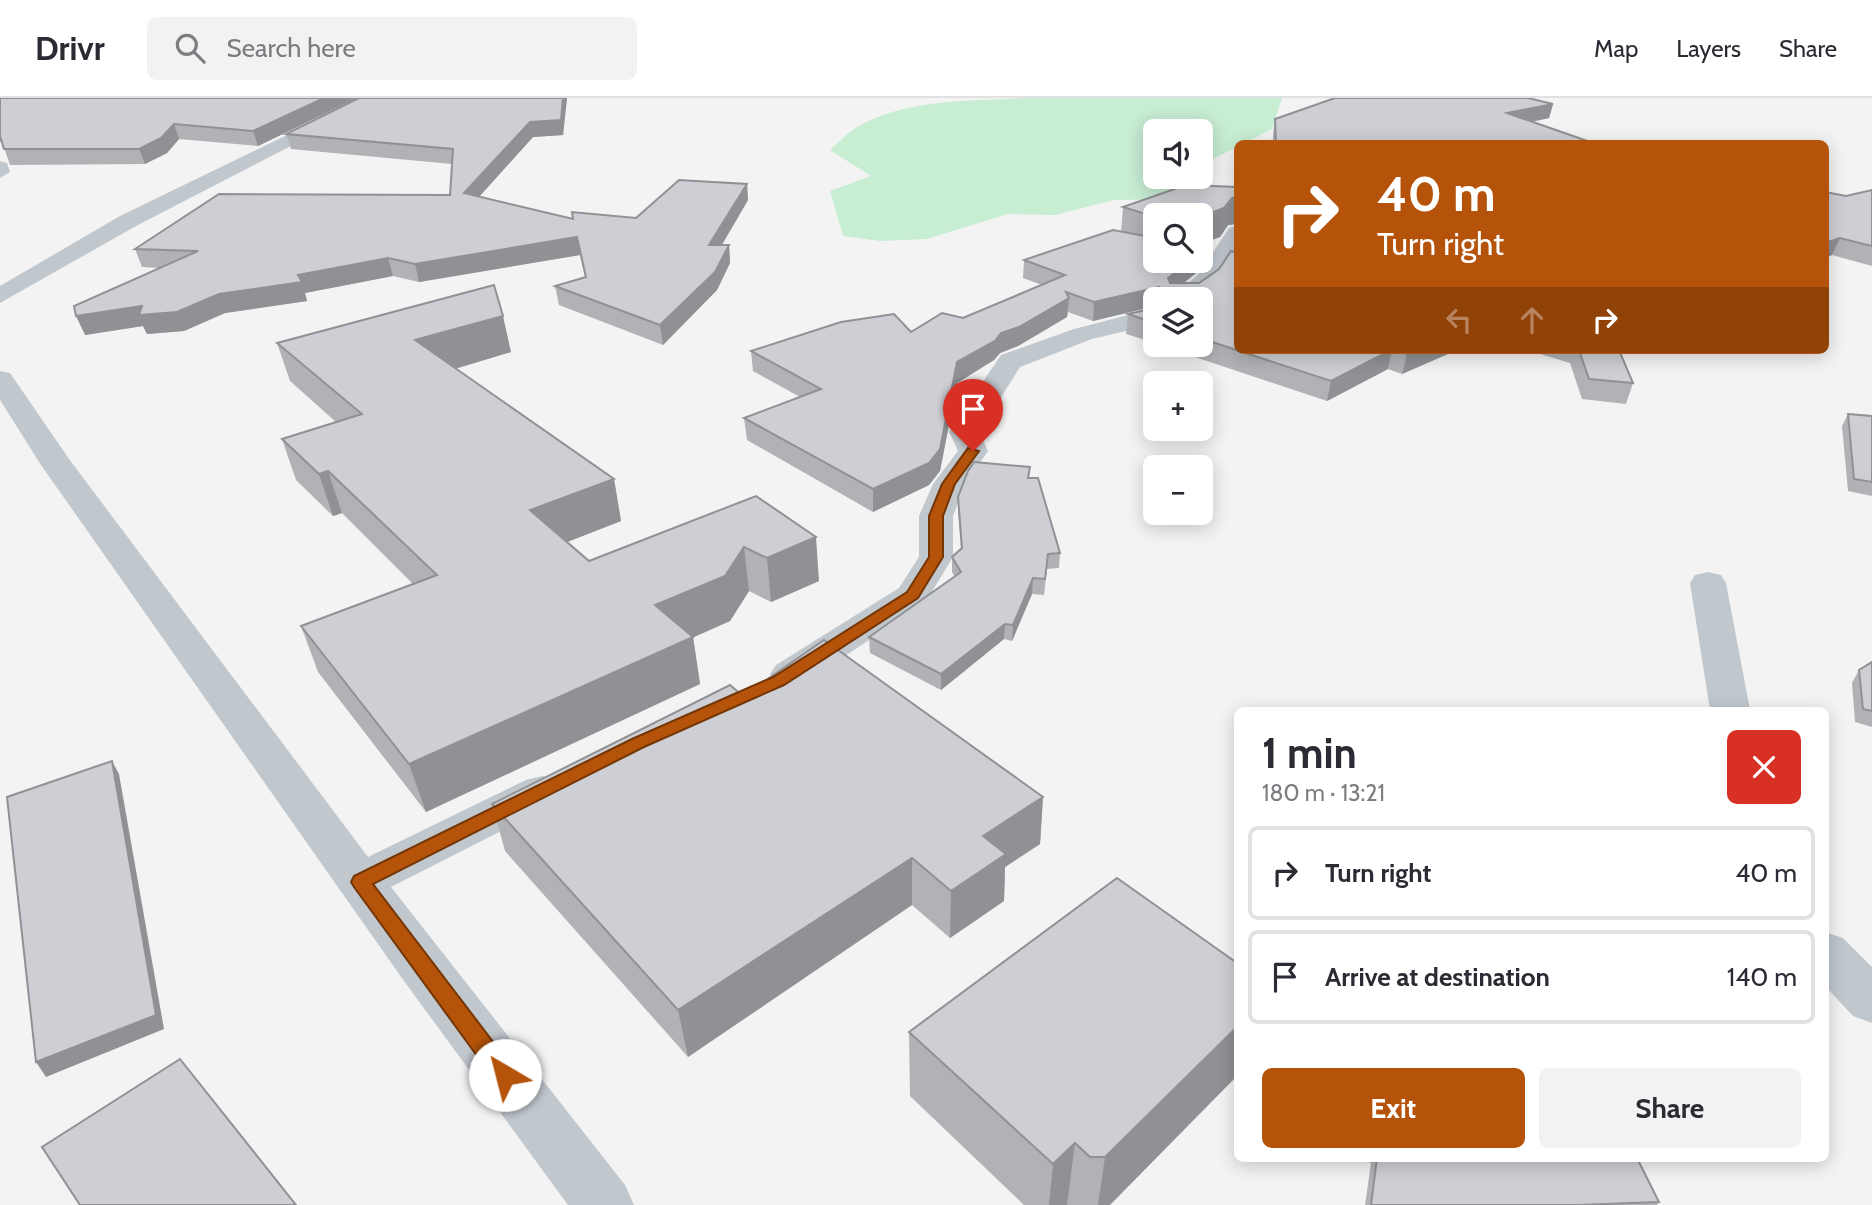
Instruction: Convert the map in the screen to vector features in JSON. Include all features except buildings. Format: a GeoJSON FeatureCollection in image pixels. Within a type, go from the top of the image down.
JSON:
{"type":"FeatureCollection","features":[{"type":"Feature","properties":{"kind":"street"},"geometry":{"type":"LineString","coordinates":[[0,296],[128,221],[376,98]]}},
{"type":"Feature","properties":{"kind":"street"},"geometry":{"type":"LineString","coordinates":[[1196,287],[1207,279],[1234,238]]}},
{"type":"Feature","properties":{"kind":"street"},"geometry":{"type":"LineString","coordinates":[[766,687],[851,637],[912,595],[936,557],[936,516],[949,484],[973,451],[964,432],[1010,362],[1083,334],[1143,319]]}},
{"type":"Feature","properties":{"kind":"street"},"geometry":{"type":"LineString","coordinates":[[0,379],[57,465],[422,967],[604,1205]]}},
{"type":"Feature","properties":{"kind":"street"},"geometry":{"type":"LineString","coordinates":[[1708,583],[1729,707]]}},
{"type":"Feature","properties":{"kind":"street"},"geometry":{"type":"LineString","coordinates":[[360,882],[577,773]]}},
{"type":"Feature","properties":{"kind":"street"},"geometry":{"type":"LineString","coordinates":[[1829,956],[1871,998]]}},
{"type":"Feature","properties":{"kind":"green space"},"geometry":{"type":"Polygon","coordinates":[[[1028,98],[1282,98],[1272,129],[1251,140],[1234,140],[1234,148],[1213,159],[1213,119],[1143,119],[1143,189],[1198,189],[1196,199],[1114,200],[1055,215],[1008,214],[927,239],[880,241],[843,236],[830,191],[871,176],[830,150],[851,131],[873,119],[916,106],[1028,98]]]}},
{"type":"Feature","properties":{"kind":"route"},"geometry":{"type":"LineString","coordinates":[[505,1075],[360,882],[638,743],[779,681],[851,637],[912,595],[936,557],[936,516],[949,484],[973,451]]}}]}
